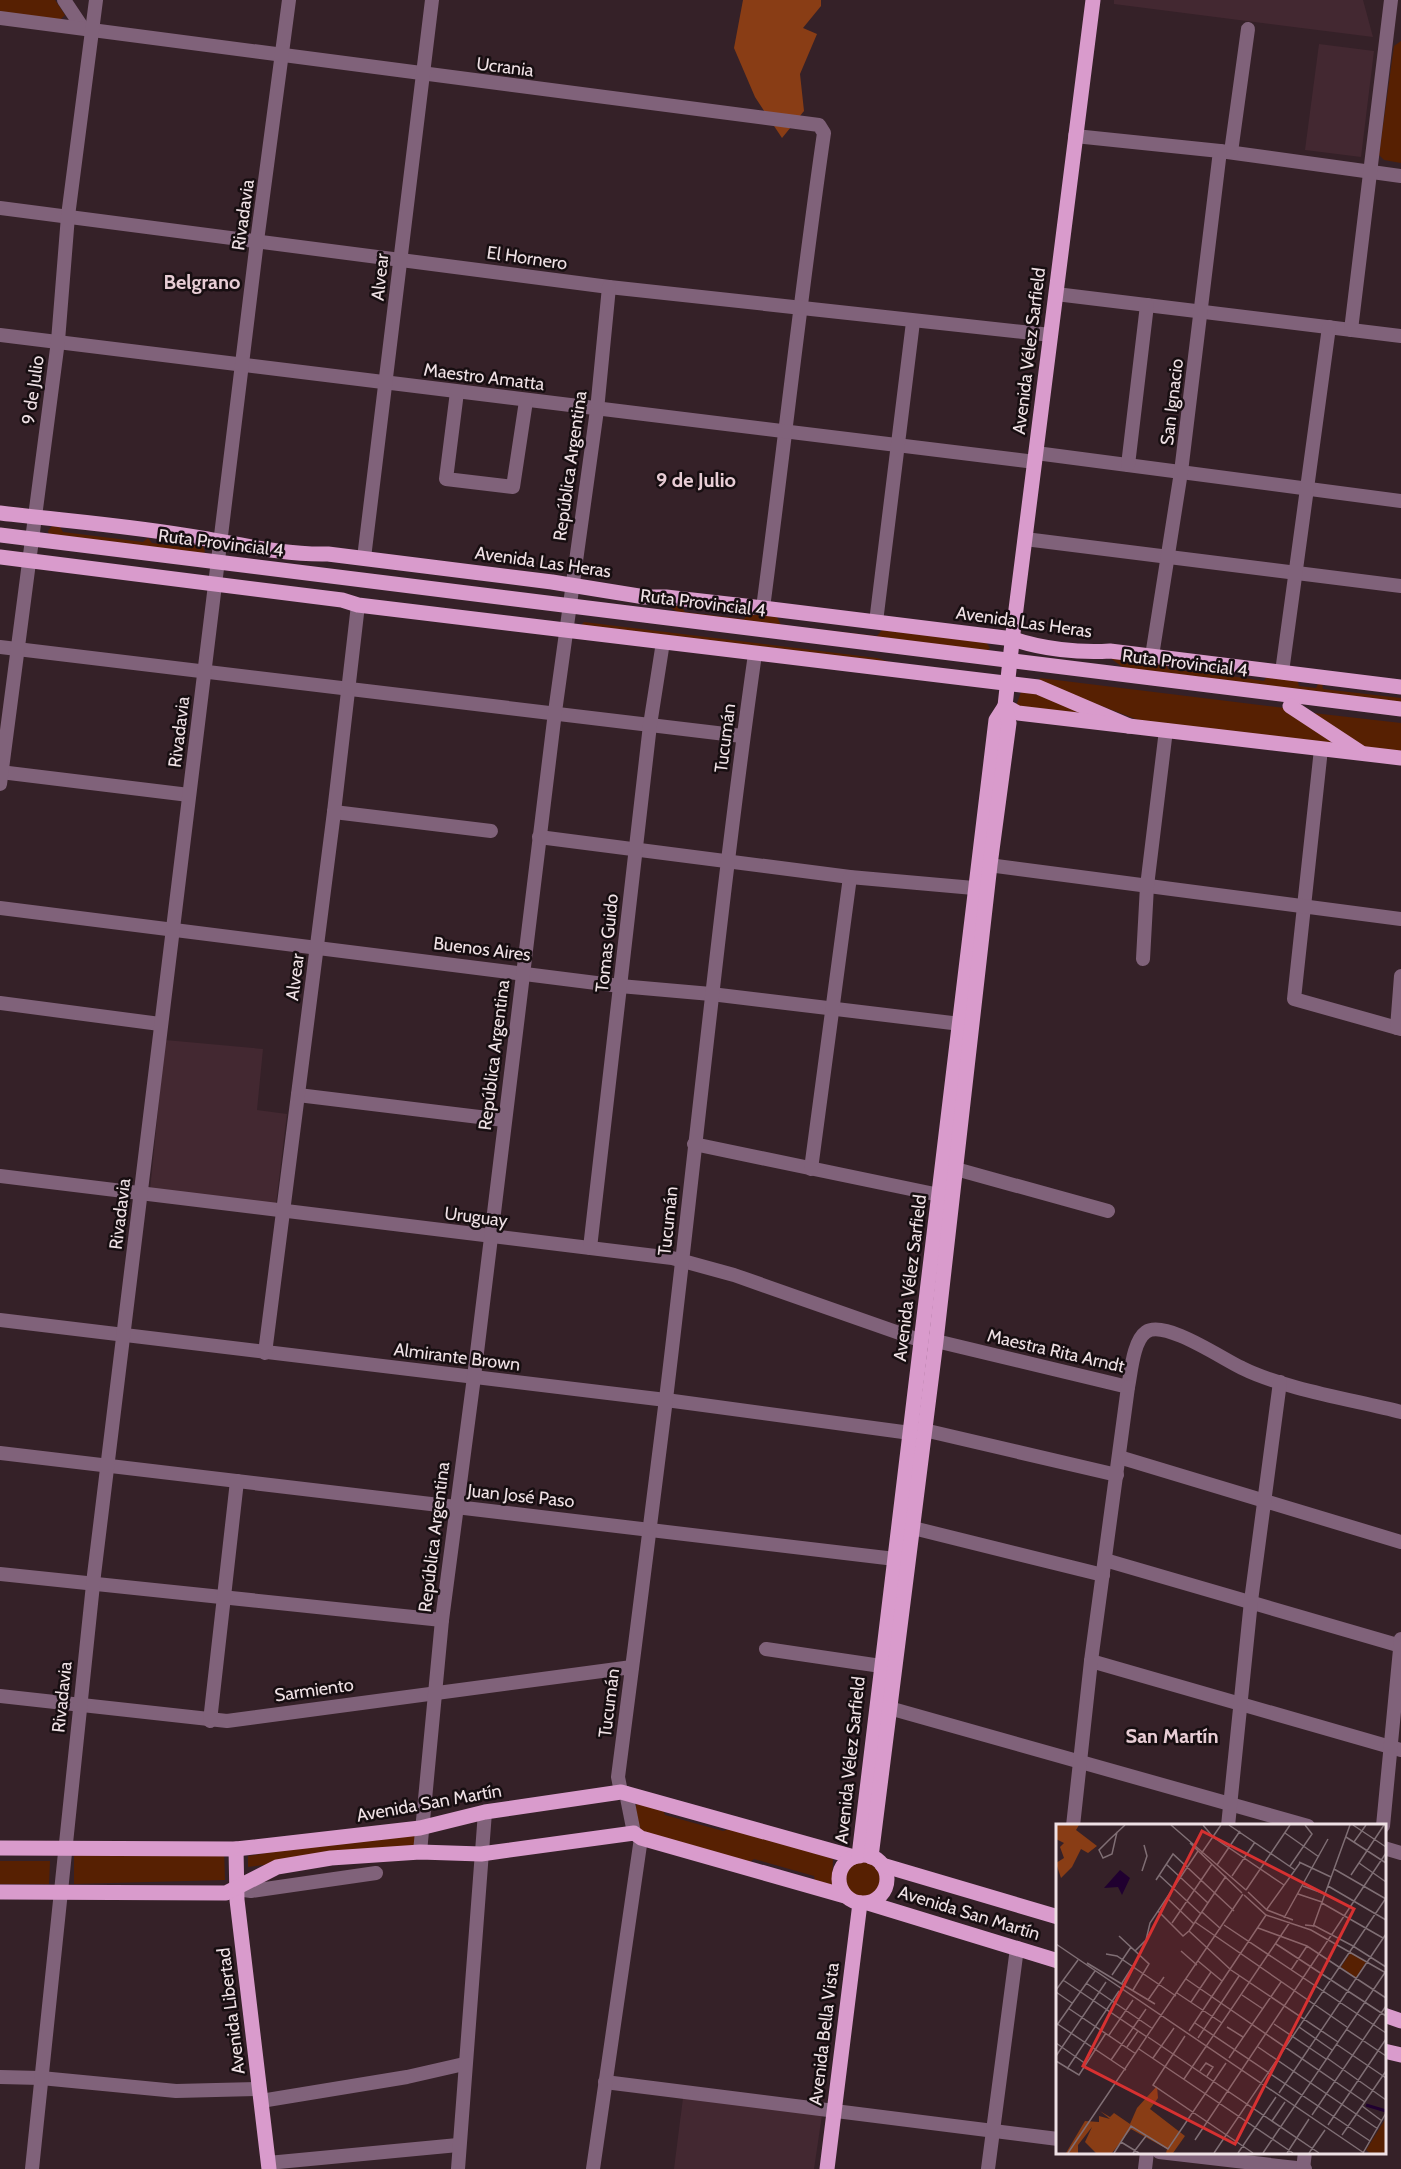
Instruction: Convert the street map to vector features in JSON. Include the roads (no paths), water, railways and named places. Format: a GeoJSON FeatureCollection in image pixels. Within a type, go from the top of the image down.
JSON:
{"type":"FeatureCollection","features":[{"type":"Feature","properties":{"kind":"main road","name":"Avenida Vélez Sarfield"},"geometry":{"type":"LineString","coordinates":[[867,1859],[883,1706],[966,1025],[996,720],[1005,706],[1093,0]]}},
{"type":"Feature","properties":{"kind":"main road","name":"Avenida Las Heras"},"geometry":{"type":"LineString","coordinates":[[0,513],[305,555],[328,554],[364,558],[572,585],[645,597],[763,608],[1013,639],[1044,647],[1095,652],[1110,651],[1401,687]]}},
{"type":"Feature","properties":{"kind":"main road","name":"Ruta Provincial 4"},"geometry":{"type":"LineString","coordinates":[[0,535],[29,549],[217,573],[337,577],[568,617],[682,620],[1009,672],[1128,676],[1401,710]]}},
{"type":"Feature","properties":{"kind":"main road","name":"Ruta Provincial 4"},"geometry":{"type":"LineString","coordinates":[[0,545],[1401,720]]}},
{"type":"Feature","properties":{"kind":"main road"},"geometry":{"type":"LineString","coordinates":[[0,557],[29,549],[132,573],[217,573],[358,605],[568,617],[663,642],[914,673],[1009,672],[1129,726]]}},
{"type":"Feature","properties":{"kind":"main road"},"geometry":{"type":"LineString","coordinates":[[305,555],[337,577]]}},
{"type":"Feature","properties":{"kind":"main road"},"geometry":{"type":"LineString","coordinates":[[105,558],[132,573]]}},
{"type":"Feature","properties":{"kind":"main road"},"geometry":{"type":"LineString","coordinates":[[645,597],[682,620]]}},
{"type":"Feature","properties":{"kind":"main road"},"geometry":{"type":"LineString","coordinates":[[1095,652],[1128,676]]}},
{"type":"Feature","properties":{"kind":"main road"},"geometry":{"type":"LineString","coordinates":[[886,655],[914,673]]}},
{"type":"Feature","properties":{"kind":"main road"},"geometry":{"type":"LineString","coordinates":[[1005,706],[1018,713],[1401,758]]}},
{"type":"Feature","properties":{"kind":"main road"},"geometry":{"type":"LineString","coordinates":[[1290,706],[1363,754]]}},
{"type":"Feature","properties":{"kind":"main road","name":"Avenida Vélez Sarfield"},"geometry":{"type":"LineString","coordinates":[[883,1706],[881,1666],[895,1559],[906,1526]]}},
{"type":"Feature","properties":{"kind":"main road","name":"Avenida San Martín"},"geometry":{"type":"LineString","coordinates":[[0,1848],[236,1849],[420,1828],[485,1812],[623,1792],[867,1859],[1056,1916]]}},
{"type":"Feature","properties":{"kind":"main road"},"geometry":{"type":"LineString","coordinates":[[0,1892],[226,1893],[277,1867],[331,1858],[420,1852],[481,1854],[637,1835],[864,1903],[882,1894],[887,1879],[867,1859],[848,1861],[839,1873],[841,1889],[845,1896]]}},
{"type":"Feature","properties":{"kind":"main road","name":"Avenida Libertad"},"geometry":{"type":"LineString","coordinates":[[236,1849],[237,1889],[268,2166]]}},
{"type":"Feature","properties":{"kind":"main road","name":"Avenida San Martín"},"geometry":{"type":"LineString","coordinates":[[864,1903],[1056,1960]]}},
{"type":"Feature","properties":{"kind":"main road","name":"Avenida Bella Vista"},"geometry":{"type":"LineString","coordinates":[[827,2169],[864,1903]]}},
{"type":"Feature","properties":{"kind":"main road"},"geometry":{"type":"LineString","coordinates":[[1386,2016],[1401,2021]]}},
{"type":"Feature","properties":{"kind":"main road"},"geometry":{"type":"LineString","coordinates":[[1386,2051],[1401,2055]]}},
{"type":"Feature","properties":{"kind":"street"},"geometry":{"type":"LineString","coordinates":[[64,0],[87,28]]}},
{"type":"Feature","properties":{"kind":"street","name":"9 de Julio"},"geometry":{"type":"LineString","coordinates":[[1,776],[58,341],[87,28],[96,0]]}},
{"type":"Feature","properties":{"kind":"street","name":"Rivadavia"},"geometry":{"type":"LineString","coordinates":[[32,2169],[40,2078],[63,1892],[64,1849],[78,1705],[160,1024],[289,0]]}},
{"type":"Feature","properties":{"kind":"street","name":"Alvear"},"geometry":{"type":"LineString","coordinates":[[364,558],[432,0]]}},
{"type":"Feature","properties":{"kind":"street"},"geometry":{"type":"LineString","coordinates":[[1351,330],[1370,171],[1394,30],[1391,0]]}},
{"type":"Feature","properties":{"kind":"street","name":"Ucrania"},"geometry":{"type":"LineString","coordinates":[[0,18],[284,53],[423,74],[819,125],[824,133],[799,310]]}},
{"type":"Feature","properties":{"kind":"street","name":"San Ignacio"},"geometry":{"type":"LineString","coordinates":[[1152,656],[1181,472],[1201,312],[1226,151],[1248,30]]}},
{"type":"Feature","properties":{"kind":"street"},"geometry":{"type":"LineString","coordinates":[[1075,136],[1226,151],[1401,176]]}},
{"type":"Feature","properties":{"kind":"street","name":"El Hornero"},"geometry":{"type":"LineString","coordinates":[[0,208],[799,310],[1051,335]]}},
{"type":"Feature","properties":{"kind":"street","name":"República Argentina"},"geometry":{"type":"LineString","coordinates":[[420,1852],[420,1828],[442,1620],[555,712],[597,410],[609,287]]}},
{"type":"Feature","properties":{"kind":"street"},"geometry":{"type":"LineString","coordinates":[[1056,294],[1401,336]]}},
{"type":"Feature","properties":{"kind":"street"},"geometry":{"type":"LineString","coordinates":[[1128,465],[1147,304]]}},
{"type":"Feature","properties":{"kind":"street"},"geometry":{"type":"LineString","coordinates":[[763,608],[786,433],[799,310]]}},
{"type":"Feature","properties":{"kind":"street"},"geometry":{"type":"LineString","coordinates":[[876,622],[913,322]]}},
{"type":"Feature","properties":{"kind":"street"},"geometry":{"type":"LineString","coordinates":[[1282,672],[1329,327]]}},
{"type":"Feature","properties":{"kind":"street","name":"Maestro Amatta"},"geometry":{"type":"LineString","coordinates":[[0,334],[786,433],[1036,458]]}},
{"type":"Feature","properties":{"kind":"street"},"geometry":{"type":"LineString","coordinates":[[457,392],[446,479],[513,487],[526,401]]}},
{"type":"Feature","properties":{"kind":"street"},"geometry":{"type":"LineString","coordinates":[[1036,458],[1128,465],[1401,501]]}},
{"type":"Feature","properties":{"kind":"street"},"geometry":{"type":"LineString","coordinates":[[1025,539],[1401,586]]}},
{"type":"Feature","properties":{"kind":"street","name":"Alvear"},"geometry":{"type":"LineString","coordinates":[[265,1353],[358,605]]}},
{"type":"Feature","properties":{"kind":"street","name":"Tomas Guido"},"geometry":{"type":"LineString","coordinates":[[590,1248],[650,725],[663,642]]}},
{"type":"Feature","properties":{"kind":"street"},"geometry":{"type":"LineString","coordinates":[[0,647],[742,735]]}},
{"type":"Feature","properties":{"kind":"street","name":"Tucumán"},"geometry":{"type":"LineString","coordinates":[[592,2169],[637,1835],[618,1777],[651,1528],[742,735],[755,654]]}},
{"type":"Feature","properties":{"kind":"street"},"geometry":{"type":"LineString","coordinates":[[1143,959],[1148,886],[1166,730]]}},
{"type":"Feature","properties":{"kind":"street"},"geometry":{"type":"LineString","coordinates":[[1321,749],[1294,999],[1399,1028],[1401,976]]}},
{"type":"Feature","properties":{"kind":"street"},"geometry":{"type":"LineString","coordinates":[[1,776],[189,795]]}},
{"type":"Feature","properties":{"kind":"street"},"geometry":{"type":"LineString","coordinates":[[334,812],[491,831]]}},
{"type":"Feature","properties":{"kind":"street"},"geometry":{"type":"LineString","coordinates":[[539,837],[849,877],[980,889]]}},
{"type":"Feature","properties":{"kind":"street"},"geometry":{"type":"LineString","coordinates":[[983,864],[1401,919]]}},
{"type":"Feature","properties":{"kind":"street"},"geometry":{"type":"LineString","coordinates":[[811,1169],[849,877]]}},
{"type":"Feature","properties":{"kind":"street","name":"Buenos Aires"},"geometry":{"type":"LineString","coordinates":[[0,908],[620,986],[711,994],[966,1025]]}},
{"type":"Feature","properties":{"kind":"street"},"geometry":{"type":"LineString","coordinates":[[0,1004],[160,1024]]}},
{"type":"Feature","properties":{"kind":"street"},"geometry":{"type":"LineString","coordinates":[[298,1095],[504,1120]]}},
{"type":"Feature","properties":{"kind":"street"},"geometry":{"type":"LineString","coordinates":[[694,1144],[945,1196]]}},
{"type":"Feature","properties":{"kind":"street"},"geometry":{"type":"LineString","coordinates":[[949,1166],[1108,1211]]}},
{"type":"Feature","properties":{"kind":"street","name":"Uruguay"},"geometry":{"type":"LineString","coordinates":[[0,1176],[682,1261],[734,1275],[929,1341]]}},
{"type":"Feature","properties":{"kind":"street","name":"Almirante Brown"},"geometry":{"type":"LineString","coordinates":[[0,1320],[917,1431],[1117,1475]]}},
{"type":"Feature","properties":{"kind":"street","name":"Maestra Rita Arndt"},"geometry":{"type":"LineString","coordinates":[[929,1341],[1128,1388],[1138,1342],[1145,1332],[1152,1329],[1190,1338],[1243,1369],[1280,1382],[1401,1412]]}},
{"type":"Feature","properties":{"kind":"street"},"geometry":{"type":"LineString","coordinates":[[1228,1824],[1251,1601],[1280,1382]]}},
{"type":"Feature","properties":{"kind":"street"},"geometry":{"type":"LineString","coordinates":[[1073,1824],[1091,1661],[1128,1388]]}},
{"type":"Feature","properties":{"kind":"street","name":"Juan José Paso"},"geometry":{"type":"LineString","coordinates":[[0,1453],[651,1528],[895,1559]]}},
{"type":"Feature","properties":{"kind":"street"},"geometry":{"type":"LineString","coordinates":[[1119,1457],[1401,1542]]}},
{"type":"Feature","properties":{"kind":"street"},"geometry":{"type":"LineString","coordinates":[[210,1721],[237,1481]]}},
{"type":"Feature","properties":{"kind":"street"},"geometry":{"type":"LineString","coordinates":[[906,1526],[1103,1575]]}},
{"type":"Feature","properties":{"kind":"street"},"geometry":{"type":"LineString","coordinates":[[1105,1560],[1401,1645]]}},
{"type":"Feature","properties":{"kind":"street"},"geometry":{"type":"LineString","coordinates":[[0,1574],[222,1599],[442,1620]]}},
{"type":"Feature","properties":{"kind":"street"},"geometry":{"type":"LineString","coordinates":[[1383,1824],[1395,1749],[1401,1639]]}},
{"type":"Feature","properties":{"kind":"street"},"geometry":{"type":"LineString","coordinates":[[766,1649],[881,1666]]}},
{"type":"Feature","properties":{"kind":"street"},"geometry":{"type":"LineString","coordinates":[[1091,1661],[1240,1702],[1395,1749]]}},
{"type":"Feature","properties":{"kind":"street","name":"Sarmiento"},"geometry":{"type":"LineString","coordinates":[[0,1696],[210,1721],[632,1667]]}},
{"type":"Feature","properties":{"kind":"street"},"geometry":{"type":"LineString","coordinates":[[883,1706],[1301,1824]]}},
{"type":"Feature","properties":{"kind":"street"},"geometry":{"type":"LineString","coordinates":[[458,2169],[464,2064],[485,1812]]}},
{"type":"Feature","properties":{"kind":"street"},"geometry":{"type":"LineString","coordinates":[[1386,1849],[1401,1853]]}},
{"type":"Feature","properties":{"kind":"street"},"geometry":{"type":"LineString","coordinates":[[237,1889],[251,1891],[375,1873]]}},
{"type":"Feature","properties":{"kind":"street"},"geometry":{"type":"LineString","coordinates":[[988,2169],[1017,1948]]}},
{"type":"Feature","properties":{"kind":"street"},"geometry":{"type":"LineString","coordinates":[[0,2077],[40,2078],[176,2091],[260,2095],[407,2077],[464,2064]]}},
{"type":"Feature","properties":{"kind":"street"},"geometry":{"type":"LineString","coordinates":[[605,2082],[1056,2139]]}},
{"type":"Feature","properties":{"kind":"street"},"geometry":{"type":"LineString","coordinates":[[268,2166],[458,2145]]}},
{"type":"Feature","properties":{"kind":"street"},"geometry":{"type":"LineString","coordinates":[[1145,2169],[1147,2154]]}},
{"type":"Feature","properties":{"kind":"street"},"geometry":{"type":"LineString","coordinates":[[1176,2154],[1304,2169],[1305,2154]]}},
{"type":"Feature","properties":{"kind":"district","name":"Belgrano"},"geometry":{"type":"Point","coordinates":[202,282]}},
{"type":"Feature","properties":{"kind":"district","name":"9 de Julio"},"geometry":{"type":"Point","coordinates":[696,480]}},
{"type":"Feature","properties":{"kind":"district","name":"San Martín"},"geometry":{"type":"Point","coordinates":[1172,1736]}}]}
